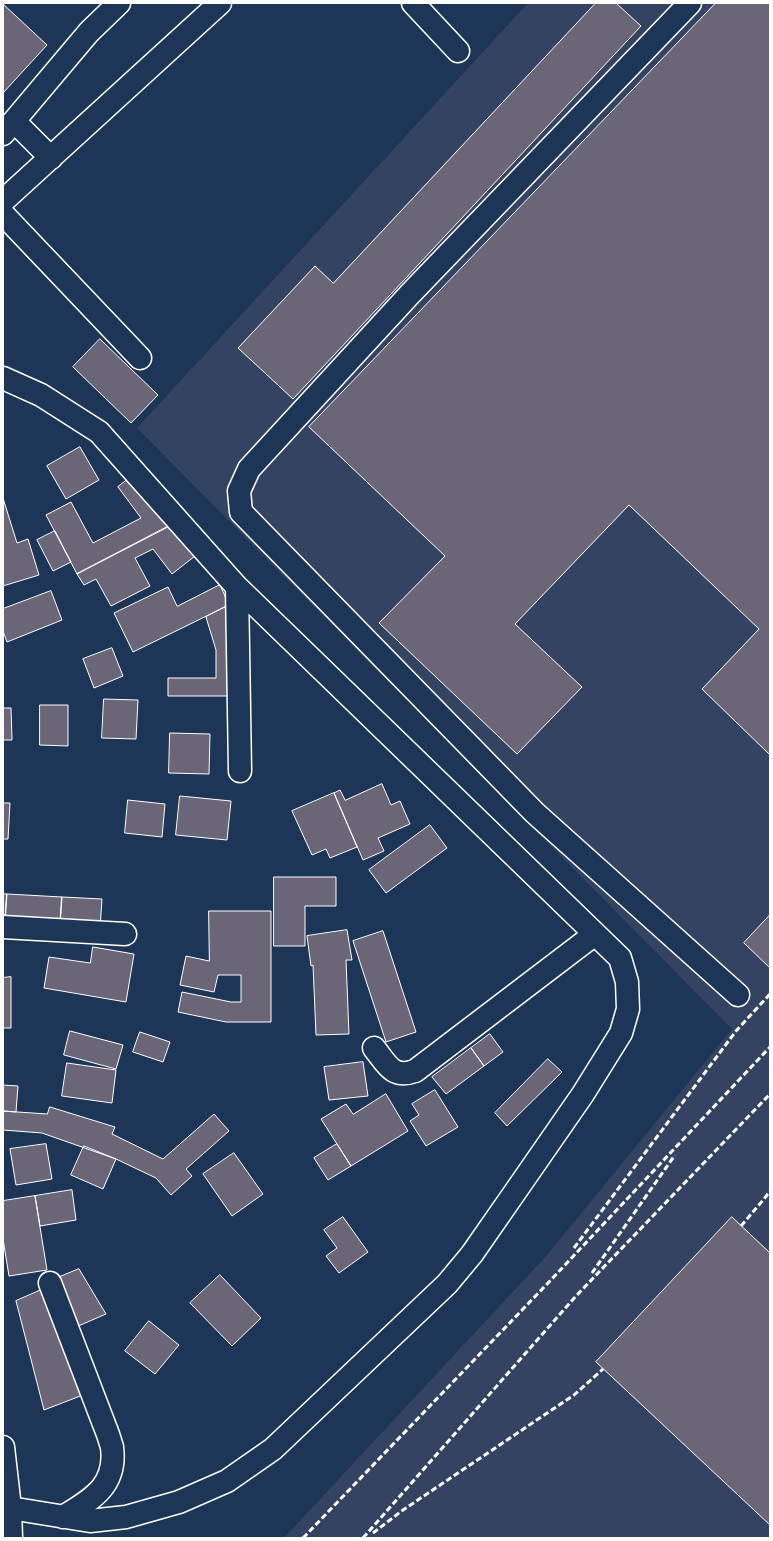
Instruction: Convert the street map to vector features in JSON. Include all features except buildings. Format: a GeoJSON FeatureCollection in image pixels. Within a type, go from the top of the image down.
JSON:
{"type":"FeatureCollection","features":[{"type":"Feature","properties":{"kind":"street"},"geometry":{"type":"LineString","coordinates":[[51,158],[9,127],[89,32],[119,3]]}},
{"type":"Feature","properties":{"kind":"street"},"geometry":{"type":"LineString","coordinates":[[3,201],[220,3]]}},
{"type":"Feature","properties":{"kind":"street"},"geometry":{"type":"LineString","coordinates":[[413,3],[458,51]]}},
{"type":"Feature","properties":{"kind":"street"},"geometry":{"type":"LineString","coordinates":[[690,3],[399,305],[249,469],[239,491],[241,512],[534,813],[738,995]]}},
{"type":"Feature","properties":{"kind":"street"},"geometry":{"type":"LineString","coordinates":[[3,214],[140,358]]}},
{"type":"Feature","properties":{"kind":"street"},"geometry":{"type":"LineString","coordinates":[[3,378],[41,394],[99,432],[237,587],[620,958],[627,982],[628,1009],[621,1033],[583,1094],[472,1254],[447,1284],[273,1449],[227,1481],[178,1502],[126,1518],[90,1521],[10,1508]]}},
{"type":"Feature","properties":{"kind":"street"},"geometry":{"type":"LineString","coordinates":[[237,587],[240,770]]}},
{"type":"Feature","properties":{"kind":"street"},"geometry":{"type":"LineString","coordinates":[[3,927],[125,934]]}},
{"type":"Feature","properties":{"kind":"street"},"geometry":{"type":"LineString","coordinates":[[374,1048],[390,1069],[397,1074],[406,1074],[415,1071],[595,934]]}},
{"type":"Feature","properties":{"kind":"street"},"geometry":{"type":"LineString","coordinates":[[50,1283],[112,1447],[112,1469],[104,1486],[88,1502],[63,1517]]}},
{"type":"Feature","properties":{"kind":"street"},"geometry":{"type":"LineString","coordinates":[[3,1447],[10,1508],[11,1538]]}},
{"type":"Feature","properties":{"kind":"shaded area"},"geometry":{"type":"Polygon","coordinates":[[[528,3],[770,3],[770,1538],[284,1538],[548,1254],[732,1029],[137,428],[528,3]]]}},
{"type":"Feature","properties":{"kind":"railway"},"geometry":{"type":"LineString","coordinates":[[574,1248],[736,1031],[770,994]]}},
{"type":"Feature","properties":{"kind":"railway"},"geometry":{"type":"LineString","coordinates":[[303,1538],[549,1282],[770,1047]]}},
{"type":"Feature","properties":{"kind":"railway"},"geometry":{"type":"LineString","coordinates":[[363,1538],[576,1296],[770,1094]]}},
{"type":"Feature","properties":{"kind":"railway"},"geometry":{"type":"LineString","coordinates":[[592,1273],[675,1155]]}},
{"type":"Feature","properties":{"kind":"railway"},"geometry":{"type":"LineString","coordinates":[[741,1226],[770,1191]]}},
{"type":"Feature","properties":{"kind":"railway"},"geometry":{"type":"LineString","coordinates":[[373,1533],[403,1510],[574,1395],[603,1369]]}}]}
